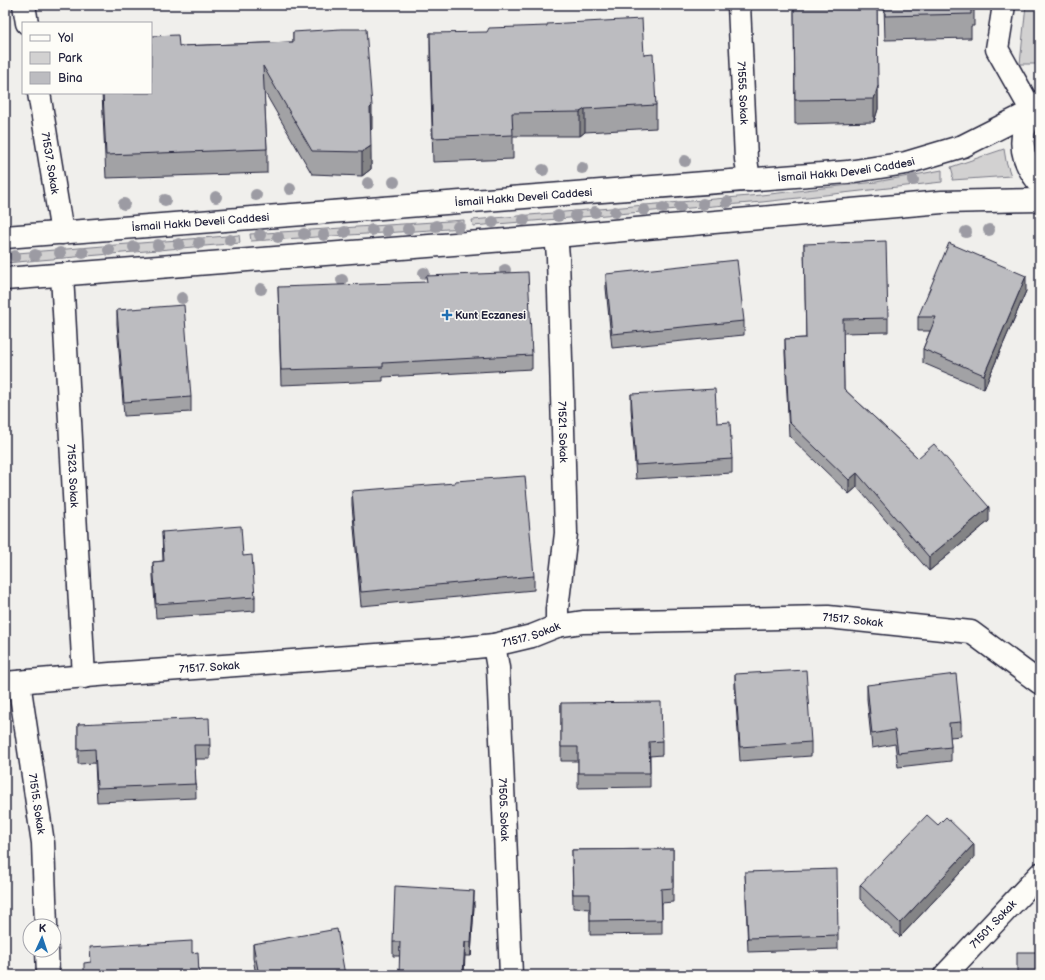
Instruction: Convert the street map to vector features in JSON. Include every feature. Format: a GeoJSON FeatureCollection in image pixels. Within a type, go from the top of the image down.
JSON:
{"type":"FeatureCollection","features":[{"type":"Feature","properties":{"kind":"street"},"geometry":{"type":"LineString","coordinates":[[24,5],[27,22]]}},
{"type":"Feature","properties":{"kind":"street","name":"71555. Sokak"},"geometry":{"type":"LineString","coordinates":[[739,5],[748,180]]}},
{"type":"Feature","properties":{"kind":"street"},"geometry":{"type":"LineString","coordinates":[[1004,5],[997,49],[1036,107],[1024,130],[1022,149],[1028,168],[1040,184]]}},
{"type":"Feature","properties":{"kind":"street","name":"71537. Sokak"},"geometry":{"type":"LineString","coordinates":[[39,94],[62,234]]}},
{"type":"Feature","properties":{"kind":"street","name":"İsmail Hakkı Develi Caddesi"},"geometry":{"type":"LineString","coordinates":[[5,237],[62,234],[848,172],[906,163],[963,146],[1036,107]]}},
{"type":"Feature","properties":{"kind":"street"},"geometry":{"type":"LineString","coordinates":[[5,279],[556,236],[942,202],[1040,200]]}},
{"type":"Feature","properties":{"kind":"street","name":"71521. Sokak"},"geometry":{"type":"LineString","coordinates":[[556,236],[558,257],[566,533],[557,609],[557,626]]}},
{"type":"Feature","properties":{"kind":"street","name":"71523. Sokak"},"geometry":{"type":"LineString","coordinates":[[62,275],[84,677]]}},
{"type":"Feature","properties":{"kind":"street","name":"71517. Sokak"},"geometry":{"type":"LineString","coordinates":[[12,683],[447,650],[494,645],[532,636],[557,626],[583,622],[828,617],[971,632],[1040,683]]}},
{"type":"Feature","properties":{"kind":"street","name":"71505. Sokak"},"geometry":{"type":"LineString","coordinates":[[494,645],[498,668],[511,975]]}},
{"type":"Feature","properties":{"kind":"street","name":"71515. Sokak"},"geometry":{"type":"LineString","coordinates":[[12,683],[43,843],[46,918]]}},
{"type":"Feature","properties":{"kind":"street","name":"71501. Sokak"},"geometry":{"type":"LineString","coordinates":[[946,975],[1040,874]]}},
{"type":"Feature","properties":{"kind":"street"},"geometry":{"type":"LineString","coordinates":[[47,958],[48,975]]}},
{"type":"Feature","properties":{"kind":"green space"},"geometry":{"type":"Polygon","coordinates":[[[1026,5],[1040,5],[1040,64],[1020,64],[1026,5]]]}},
{"type":"Feature","properties":{"kind":"green space"},"geometry":{"type":"Polygon","coordinates":[[[1004,149],[1011,176],[952,180],[953,174],[951,167],[1004,149]]]}},
{"type":"Feature","properties":{"kind":"green space"},"geometry":{"type":"Polygon","coordinates":[[[942,170],[942,182],[762,202],[473,226],[472,220],[761,195],[876,182],[942,170]]]}},
{"type":"Feature","properties":{"kind":"green space"},"geometry":{"type":"Polygon","coordinates":[[[464,220],[464,228],[251,241],[250,234],[464,220]]]}},
{"type":"Feature","properties":{"kind":"green space"},"geometry":{"type":"Polygon","coordinates":[[[239,235],[240,243],[5,263],[5,254],[239,235]]]}},
{"type":"Feature","properties":{"kind":"building"},"geometry":{"type":"Polygon","coordinates":[[[794,5],[877,5],[878,86],[874,99],[795,100],[794,5]]]}},
{"type":"Feature","properties":{"kind":"building"},"geometry":{"type":"Polygon","coordinates":[[[885,5],[971,5],[971,14],[885,16],[885,5]]]}},
{"type":"Feature","properties":{"kind":"building"},"geometry":{"type":"Polygon","coordinates":[[[642,19],[644,55],[653,54],[656,105],[585,109],[580,112],[512,113],[513,135],[433,138],[430,33],[487,32],[489,28],[547,26],[547,24],[642,19]]]}},
{"type":"Feature","properties":{"kind":"building"},"geometry":{"type":"Polygon","coordinates":[[[366,29],[372,106],[370,108],[371,146],[362,152],[312,151],[263,66],[267,149],[106,155],[103,94],[152,94],[152,36],[178,35],[179,46],[293,42],[293,32],[366,29]]]}},
{"type":"Feature","properties":{"kind":"building"},"geometry":{"type":"Polygon","coordinates":[[[886,241],[888,318],[843,319],[844,389],[918,458],[934,444],[989,507],[929,557],[857,473],[849,480],[789,422],[785,339],[806,338],[804,244],[886,241]]]}},
{"type":"Feature","properties":{"kind":"building"},"geometry":{"type":"Polygon","coordinates":[[[949,243],[1026,276],[984,375],[923,349],[936,317],[918,317],[949,243]]]}},
{"type":"Feature","properties":{"kind":"building"},"geometry":{"type":"Polygon","coordinates":[[[737,260],[744,321],[612,334],[606,274],[737,260]]]}},
{"type":"Feature","properties":{"kind":"building"},"geometry":{"type":"Polygon","coordinates":[[[528,272],[532,355],[383,363],[383,367],[281,370],[278,287],[427,282],[426,276],[528,272]]]}},
{"type":"Feature","properties":{"kind":"building"},"geometry":{"type":"Polygon","coordinates":[[[184,305],[191,397],[124,402],[117,310],[184,305]]]}},
{"type":"Feature","properties":{"kind":"building"},"geometry":{"type":"Polygon","coordinates":[[[715,389],[717,423],[730,422],[732,459],[636,465],[631,394],[715,389]]]}},
{"type":"Feature","properties":{"kind":"building"},"geometry":{"type":"Polygon","coordinates":[[[525,476],[534,576],[361,592],[352,491],[525,476]]]}},
{"type":"Feature","properties":{"kind":"building"},"geometry":{"type":"Polygon","coordinates":[[[241,526],[243,556],[252,555],[255,597],[156,604],[153,562],[164,561],[162,532],[241,526]]]}},
{"type":"Feature","properties":{"kind":"building"},"geometry":{"type":"Polygon","coordinates":[[[806,670],[811,742],[740,747],[735,674],[806,670]]]}},
{"type":"Feature","properties":{"kind":"building"},"geometry":{"type":"Polygon","coordinates":[[[956,674],[961,722],[949,723],[951,747],[898,753],[895,730],[872,734],[867,685],[956,674]]]}},
{"type":"Feature","properties":{"kind":"building"},"geometry":{"type":"Polygon","coordinates":[[[661,702],[662,741],[649,742],[650,773],[578,773],[578,747],[561,747],[561,703],[661,702]]]}},
{"type":"Feature","properties":{"kind":"building"},"geometry":{"type":"Polygon","coordinates":[[[209,718],[210,745],[194,745],[196,784],[97,788],[95,749],[78,750],[78,724],[209,718]]]}},
{"type":"Feature","properties":{"kind":"building"},"geometry":{"type":"Polygon","coordinates":[[[927,815],[938,825],[946,817],[974,844],[900,923],[860,885],[927,815]]]}},
{"type":"Feature","properties":{"kind":"building"},"geometry":{"type":"Polygon","coordinates":[[[673,849],[673,888],[661,889],[662,920],[590,921],[590,894],[573,894],[572,850],[673,849]]]}},
{"type":"Feature","properties":{"kind":"building"},"geometry":{"type":"Polygon","coordinates":[[[837,869],[838,935],[748,938],[745,872],[837,869]]]}},
{"type":"Feature","properties":{"kind":"building"},"geometry":{"type":"Polygon","coordinates":[[[395,886],[474,891],[471,942],[465,942],[463,975],[399,975],[400,942],[393,942],[395,886]]]}},
{"type":"Feature","properties":{"kind":"building"},"geometry":{"type":"Polygon","coordinates":[[[337,929],[345,975],[259,975],[253,944],[337,929]]]}},
{"type":"Feature","properties":{"kind":"building"},"geometry":{"type":"Polygon","coordinates":[[[192,941],[192,953],[198,952],[199,975],[84,975],[84,963],[91,962],[90,947],[192,941]]]}},
{"type":"Feature","properties":{"kind":"building"},"geometry":{"type":"Polygon","coordinates":[[[1017,952],[1040,952],[1040,975],[1017,975],[1017,952]]]}},
{"type":"Feature","properties":{"kind":"place","name":"Kunt Eczanesi"},"geometry":{"type":"Point","coordinates":[447,315]}}]}
